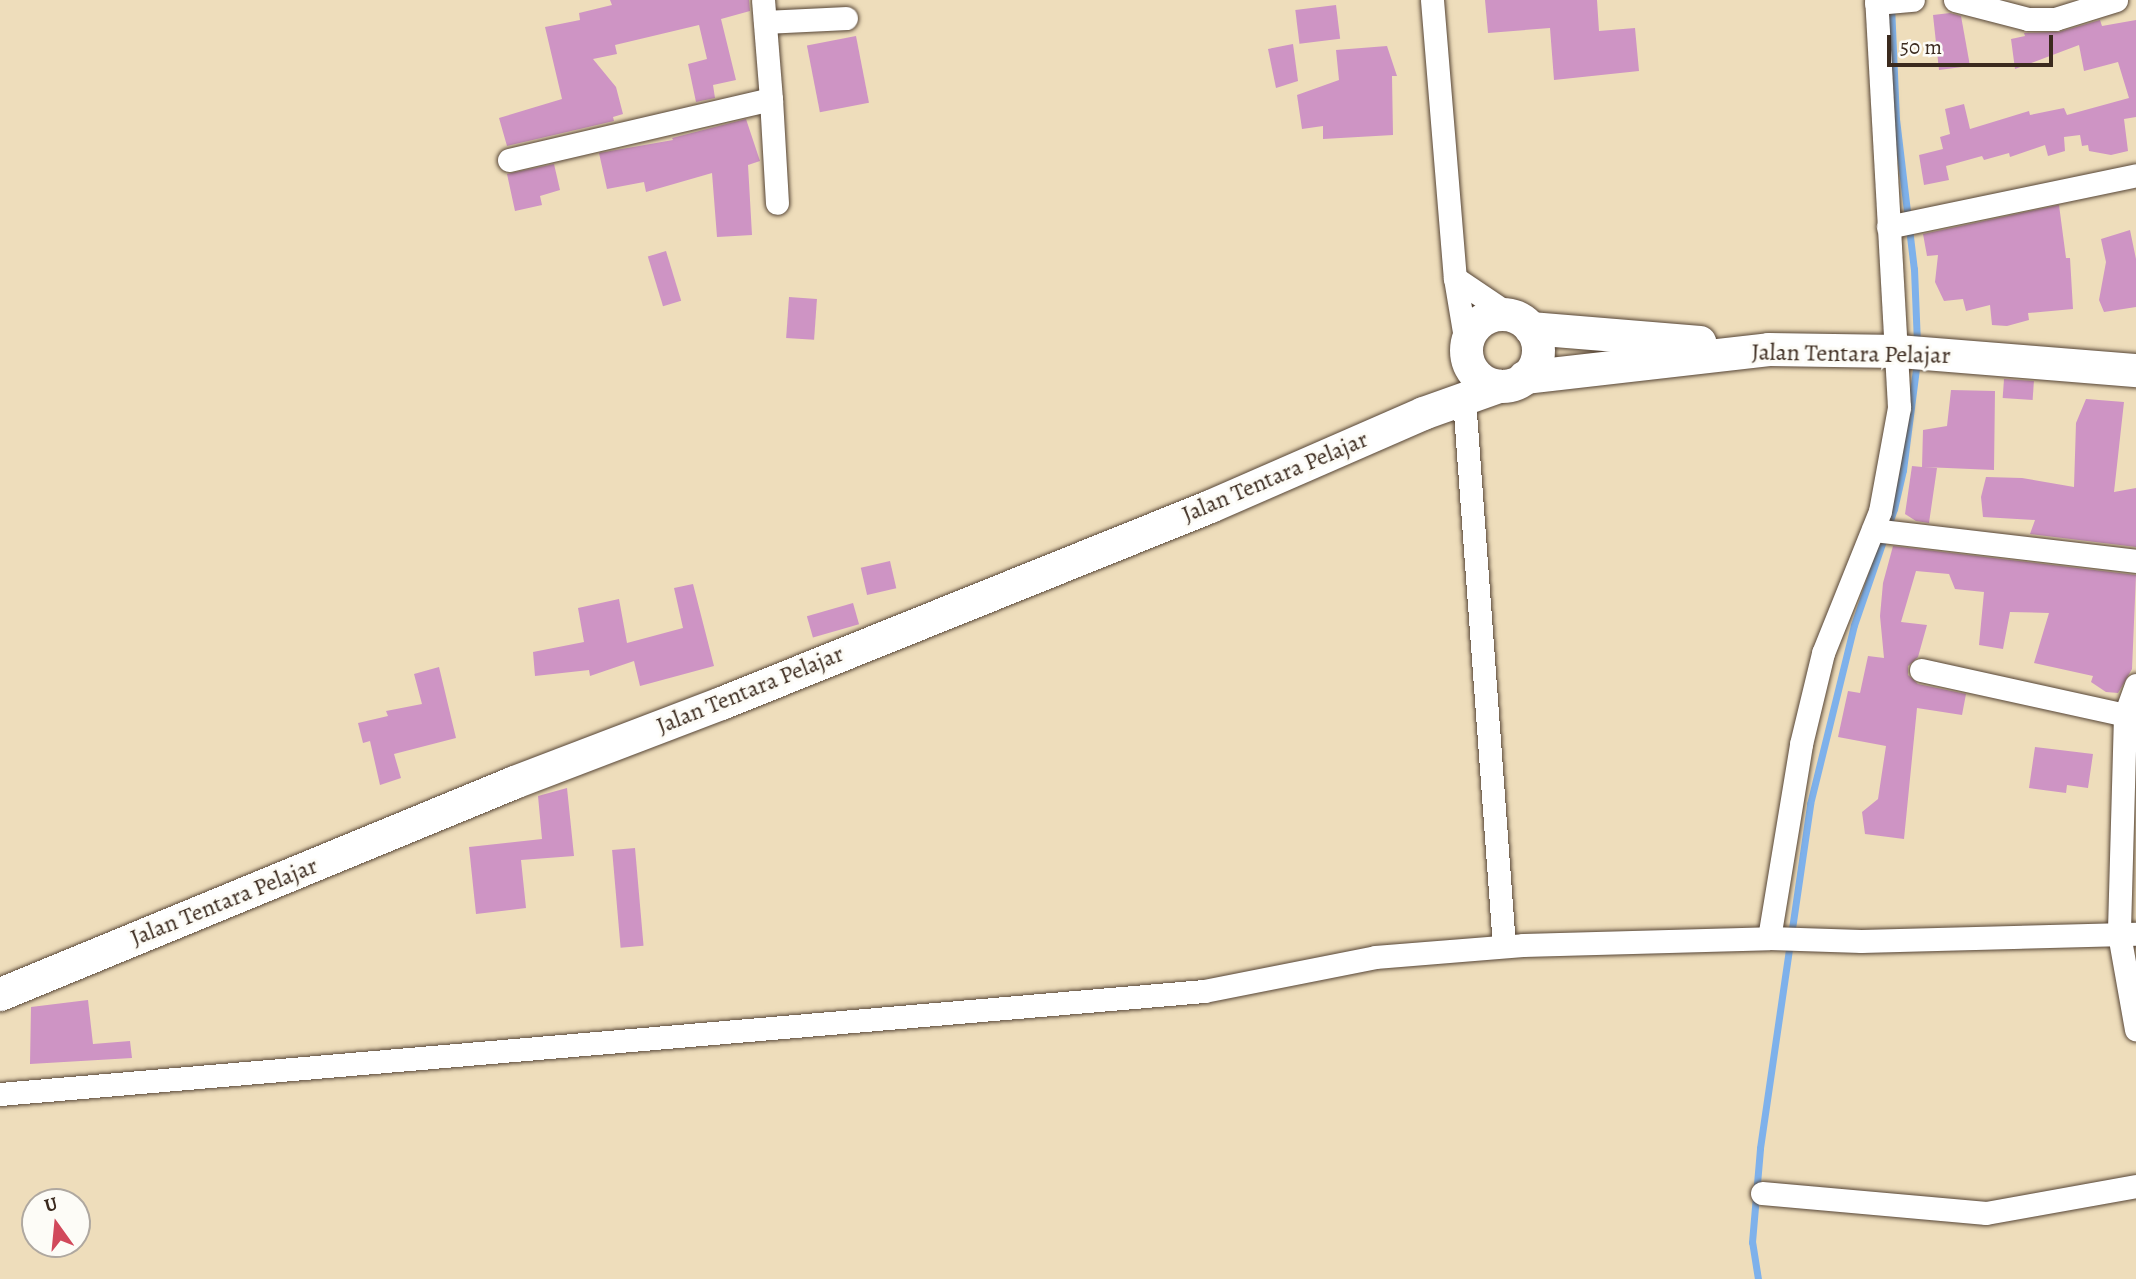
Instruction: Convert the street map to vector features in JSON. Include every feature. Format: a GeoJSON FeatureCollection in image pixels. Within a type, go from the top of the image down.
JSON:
{"type":"FeatureCollection","features":[{"type":"Feature","properties":{"kind":"highway"},"geometry":{"type":"LineString","coordinates":[[1423,413],[1448,387],[1477,323],[1498,314],[1520,321],[1768,349]]}},
{"type":"Feature","properties":{"kind":"highway"},"geometry":{"type":"LineString","coordinates":[[1466,352],[1479,377],[1512,381],[1536,359],[1536,337],[1520,321]]}},
{"type":"Feature","properties":{"kind":"highway","name":"Jalan Tentara Pelajar"},"geometry":{"type":"LineString","coordinates":[[0,994],[514,782],[1198,511],[1423,413],[1512,381],[1768,349],[1909,352],[2136,370]]}},
{"type":"Feature","properties":{"kind":"street"},"geometry":{"type":"LineString","coordinates":[[1432,0],[1455,278],[1466,352]]}},
{"type":"Feature","properties":{"kind":"street"},"geometry":{"type":"LineString","coordinates":[[1955,0],[2028,19],[2055,19],[2116,0]]}},
{"type":"Feature","properties":{"kind":"street"},"geometry":{"type":"LineString","coordinates":[[1776,939],[1801,744],[1823,653],[1877,531],[1909,352],[1904,223],[1889,1]]}},
{"type":"Feature","properties":{"kind":"street"},"geometry":{"type":"LineString","coordinates":[[777,204],[764,11],[846,18]]}},
{"type":"Feature","properties":{"kind":"street"},"geometry":{"type":"LineString","coordinates":[[509,160],[771,99]]}},
{"type":"Feature","properties":{"kind":"street"},"geometry":{"type":"LineString","coordinates":[[1904,223],[2136,175]]}},
{"type":"Feature","properties":{"kind":"street"},"geometry":{"type":"LineString","coordinates":[[1455,278],[1520,321]]}},
{"type":"Feature","properties":{"kind":"street"},"geometry":{"type":"LineString","coordinates":[[1464,400],[1504,946]]}},
{"type":"Feature","properties":{"kind":"street"},"geometry":{"type":"LineString","coordinates":[[1877,531],[2136,561]]}},
{"type":"Feature","properties":{"kind":"street"},"geometry":{"type":"LineString","coordinates":[[1921,670],[2125,715]]}},
{"type":"Feature","properties":{"kind":"street"},"geometry":{"type":"LineString","coordinates":[[2136,685],[2125,715],[2128,934],[2136,1029]]}},
{"type":"Feature","properties":{"kind":"street"},"geometry":{"type":"LineString","coordinates":[[0,1094],[1204,991],[1375,957],[1504,946],[1776,939],[1940,940],[2128,934]]}},
{"type":"Feature","properties":{"kind":"street"},"geometry":{"type":"LineString","coordinates":[[1762,1194],[1986,1213],[2136,1186]]}},
{"type":"Feature","properties":{"kind":"building"},"geometry":{"type":"Polygon","coordinates":[[[610,0],[749,0],[750,11],[721,19],[736,80],[713,85],[715,98],[696,102],[688,64],[707,59],[699,25],[615,45],[617,54],[593,59],[616,87],[623,114],[613,117],[614,121],[507,146],[499,118],[562,99],[545,27],[580,20],[579,13],[612,5],[610,0]]]}},
{"type":"Feature","properties":{"kind":"building"},"geometry":{"type":"Polygon","coordinates":[[[1485,0],[1597,0],[1599,31],[1635,28],[1639,71],[1554,80],[1550,28],[1488,33],[1485,0]]]}},
{"type":"Feature","properties":{"kind":"building"},"geometry":{"type":"Polygon","coordinates":[[[1336,5],[1340,39],[1299,44],[1295,10],[1336,5]]]}},
{"type":"Feature","properties":{"kind":"building"},"geometry":{"type":"Polygon","coordinates":[[[1950,13],[1961,16],[1970,66],[1939,70],[1933,15],[1950,13]]]}},
{"type":"Feature","properties":{"kind":"building"},"geometry":{"type":"Polygon","coordinates":[[[2100,20],[2102,26],[2136,20],[2136,117],[2124,119],[2128,151],[2111,155],[2089,151],[2088,145],[2082,146],[2080,135],[2064,137],[2065,151],[2048,156],[2045,145],[2010,157],[2009,153],[1984,160],[1982,156],[1946,166],[1949,180],[1924,185],[1919,155],[1943,149],[1940,137],[1950,134],[1945,109],[1964,104],[1970,129],[2029,111],[2030,115],[2064,108],[2067,115],[2129,98],[2118,62],[2084,71],[2079,45],[2015,69],[2011,39],[2025,36],[2024,33],[2059,32],[2100,20]]]}},
{"type":"Feature","properties":{"kind":"building"},"geometry":{"type":"Polygon","coordinates":[[[856,36],[869,103],[820,112],[807,46],[856,36]]]}},
{"type":"Feature","properties":{"kind":"building"},"geometry":{"type":"Polygon","coordinates":[[[1293,44],[1298,81],[1276,88],[1268,49],[1293,44]]]}},
{"type":"Feature","properties":{"kind":"building"},"geometry":{"type":"Polygon","coordinates":[[[1387,46],[1397,76],[1392,76],[1393,135],[1323,139],[1323,126],[1302,129],[1297,95],[1339,80],[1336,50],[1387,46]]]}},
{"type":"Feature","properties":{"kind":"building"},"geometry":{"type":"Polygon","coordinates":[[[746,119],[760,161],[748,165],[752,235],[717,237],[712,173],[646,192],[644,182],[607,189],[599,153],[673,140],[672,138],[746,119]]]}},
{"type":"Feature","properties":{"kind":"building"},"geometry":{"type":"Polygon","coordinates":[[[554,164],[560,190],[540,196],[542,205],[515,211],[507,174],[554,164]]]}},
{"type":"Feature","properties":{"kind":"building"},"geometry":{"type":"Polygon","coordinates":[[[2059,205],[2066,258],[2070,258],[2073,309],[2028,313],[2029,320],[2007,326],[1992,325],[1990,305],[1966,311],[1963,299],[1944,301],[1935,282],[1938,255],[1927,256],[1923,234],[2059,205]]]}},
{"type":"Feature","properties":{"kind":"building"},"geometry":{"type":"Polygon","coordinates":[[[2130,230],[2136,259],[2136,307],[2104,312],[2099,300],[2106,262],[2101,239],[2130,230]]]}},
{"type":"Feature","properties":{"kind":"building"},"geometry":{"type":"Polygon","coordinates":[[[666,251],[681,301],[663,306],[648,257],[666,251]]]}},
{"type":"Feature","properties":{"kind":"building"},"geometry":{"type":"Polygon","coordinates":[[[789,297],[817,299],[814,340],[786,338],[789,297]]]}},
{"type":"Feature","properties":{"kind":"building"},"geometry":{"type":"Polygon","coordinates":[[[2004,379],[2034,381],[2033,400],[2003,398],[2004,379]]]}},
{"type":"Feature","properties":{"kind":"building"},"geometry":{"type":"Polygon","coordinates":[[[1951,390],[1995,391],[1994,470],[1924,467],[1937,468],[1929,523],[1916,521],[1905,514],[1912,466],[1922,467],[1923,430],[1947,426],[1951,390]]]}},
{"type":"Feature","properties":{"kind":"building"},"geometry":{"type":"Polygon","coordinates":[[[2086,399],[2124,402],[2114,492],[2136,488],[2136,547],[2030,534],[2035,520],[1983,517],[1981,497],[1986,477],[2022,478],[2074,487],[2076,423],[2086,399]]]}},
{"type":"Feature","properties":{"kind":"building"},"geometry":{"type":"Polygon","coordinates":[[[1893,546],[2136,575],[2132,669],[2118,693],[2106,692],[2091,682],[2093,676],[2034,663],[2049,613],[2010,612],[2003,649],[1979,645],[1984,592],[1955,589],[1949,574],[1916,571],[1901,622],[1927,625],[1918,657],[1908,666],[1908,675],[1918,684],[1966,694],[1962,715],[1917,708],[1904,839],[1865,834],[1862,812],[1878,799],[1886,746],[1838,737],[1848,691],[1860,693],[1868,656],[1884,658],[1880,616],[1883,583],[1893,546]]]}},
{"type":"Feature","properties":{"kind":"building"},"geometry":{"type":"Polygon","coordinates":[[[890,561],[896,588],[867,595],[861,568],[890,561]]]}},
{"type":"Feature","properties":{"kind":"building"},"geometry":{"type":"Polygon","coordinates":[[[693,584],[714,666],[640,686],[634,661],[590,676],[589,670],[535,676],[533,652],[584,642],[578,608],[619,599],[627,643],[683,628],[674,588],[693,584]]]}},
{"type":"Feature","properties":{"kind":"building"},"geometry":{"type":"Polygon","coordinates":[[[853,603],[859,624],[813,637],[807,616],[853,603]]]}},
{"type":"Feature","properties":{"kind":"building"},"geometry":{"type":"Polygon","coordinates":[[[439,667],[456,738],[394,754],[401,778],[380,785],[370,741],[363,743],[358,723],[388,716],[386,711],[422,704],[414,674],[439,667]]]}},
{"type":"Feature","properties":{"kind":"building"},"geometry":{"type":"Polygon","coordinates":[[[2035,747],[2093,754],[2088,788],[2067,785],[2066,793],[2029,788],[2035,747]]]}},
{"type":"Feature","properties":{"kind":"building"},"geometry":{"type":"Polygon","coordinates":[[[567,788],[574,856],[521,860],[526,908],[476,914],[469,847],[542,839],[538,796],[567,788]]]}},
{"type":"Feature","properties":{"kind":"building"},"geometry":{"type":"Polygon","coordinates":[[[635,848],[644,946],[621,948],[612,850],[635,848]]]}},
{"type":"Feature","properties":{"kind":"building"},"geometry":{"type":"Polygon","coordinates":[[[88,1000],[93,1044],[130,1041],[132,1058],[30,1064],[31,1007],[88,1000]]]}},
{"type":"Feature","properties":{"kind":"waterway"},"geometry":{"type":"LineString","coordinates":[[1891,5],[1896,119],[1914,269],[1917,345]]}},
{"type":"Feature","properties":{"kind":"waterway"},"geometry":{"type":"LineString","coordinates":[[1758,1279],[1752,1242],[1760,1148],[1810,804],[1854,625],[1894,509],[1903,470],[1917,360]]}}]}
